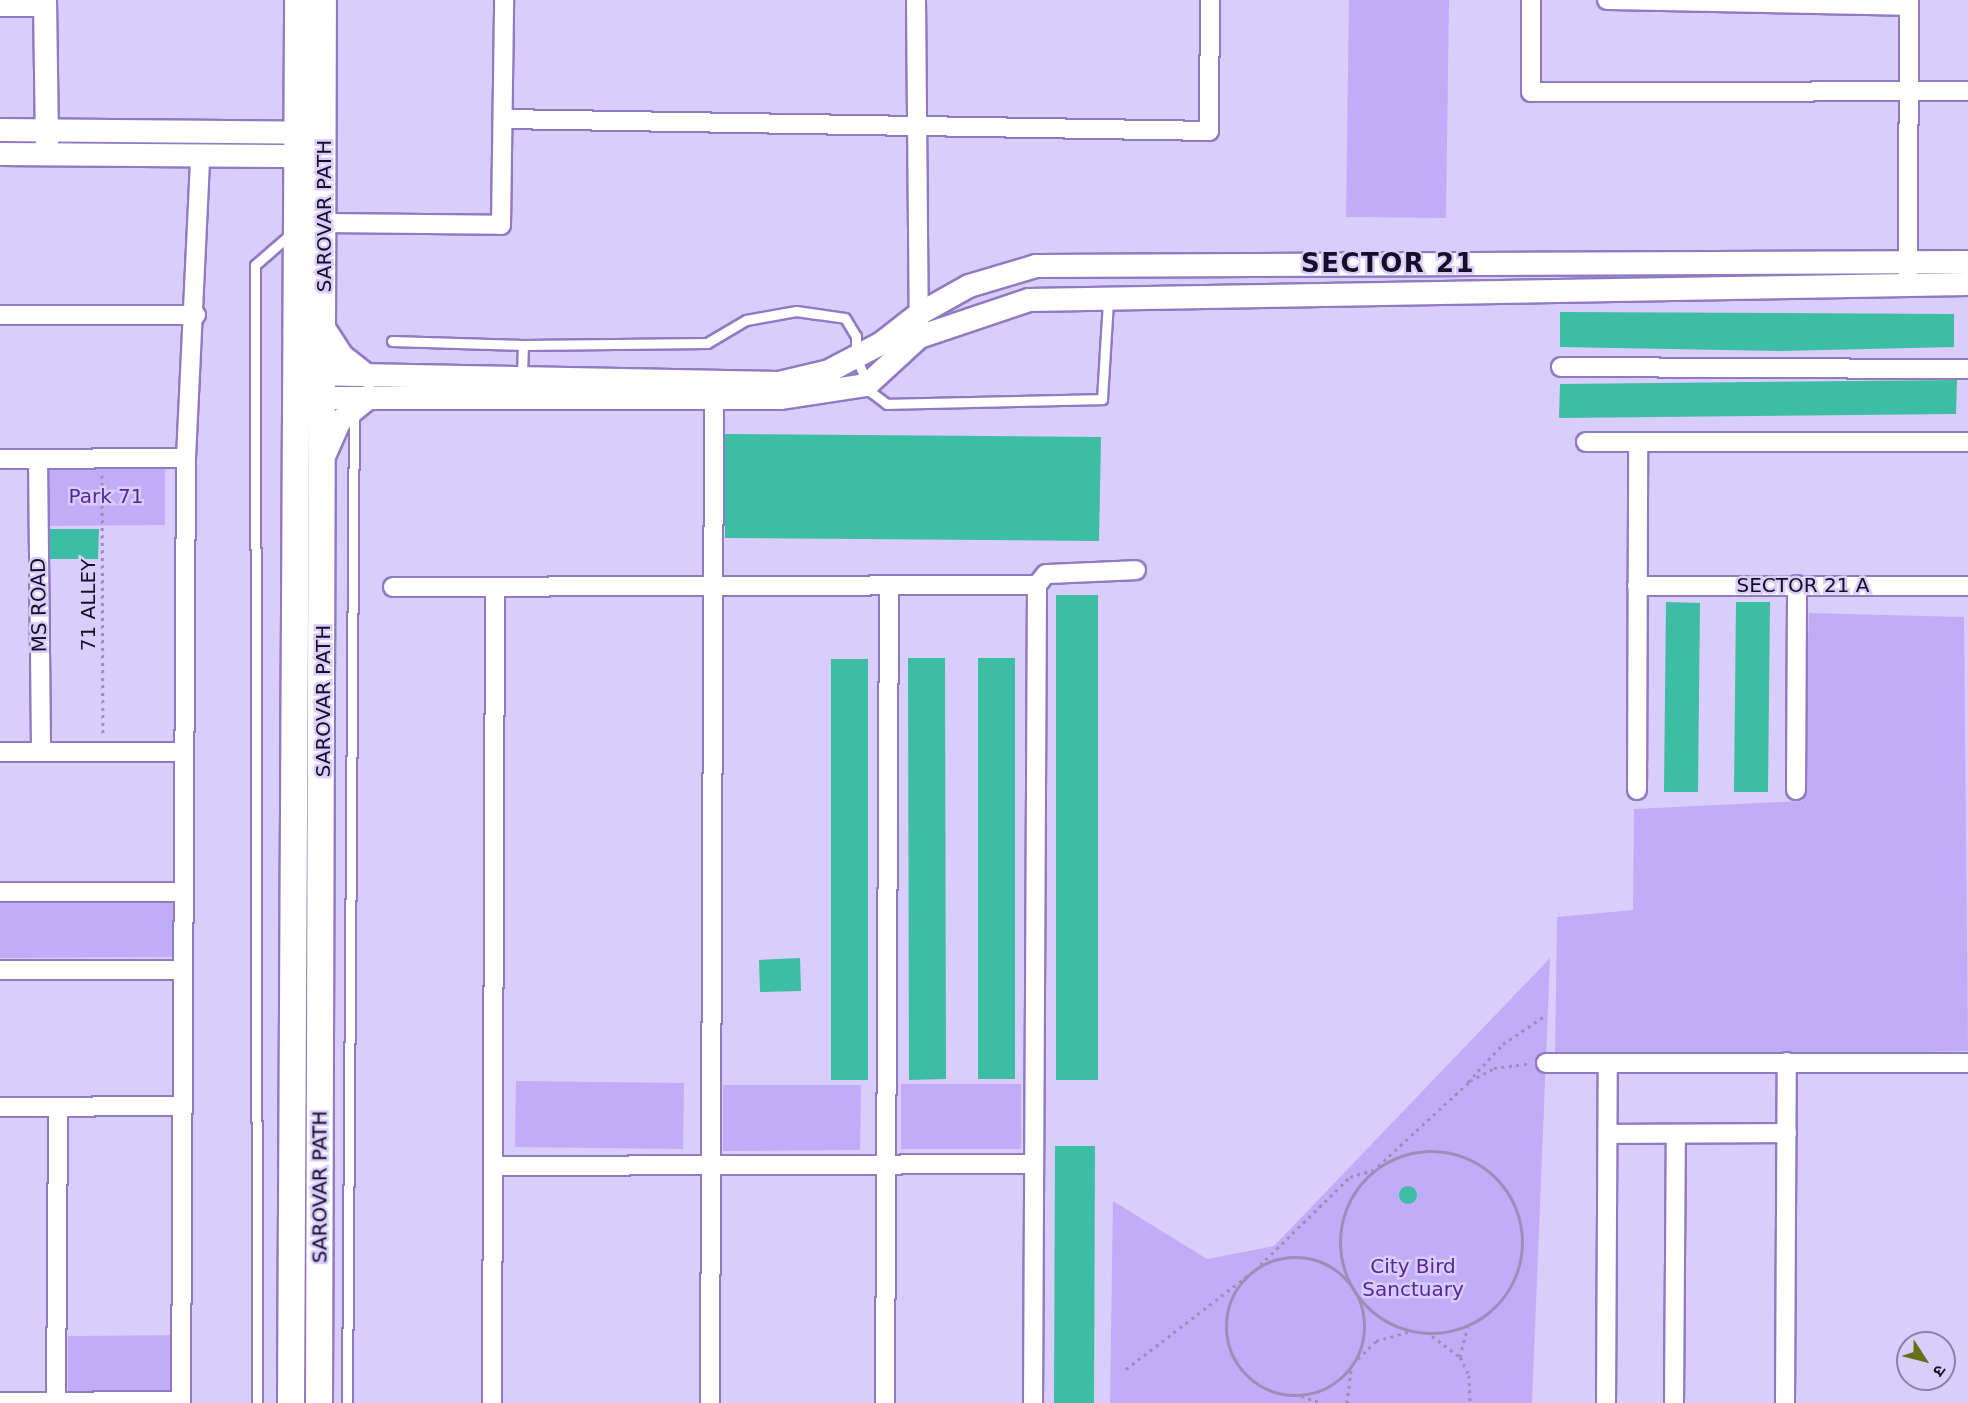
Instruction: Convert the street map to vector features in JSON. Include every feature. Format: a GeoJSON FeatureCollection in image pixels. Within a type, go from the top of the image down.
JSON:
{"type":"FeatureCollection","features":[{"type":"Feature","properties":{"kind":"main road","name":"SAROVAR PATH"},"geometry":{"type":"LineString","coordinates":[[291,1403],[298,0]]}},
{"type":"Feature","properties":{"kind":"main road","name":"SAROVAR PATH"},"geometry":{"type":"LineString","coordinates":[[319,1403],[325,454],[322,387],[324,328],[323,0]]}},
{"type":"Feature","properties":{"kind":"street"},"geometry":{"type":"LineString","coordinates":[[324,222],[501,225],[504,0]]}},
{"type":"Feature","properties":{"kind":"street"},"geometry":{"type":"LineString","coordinates":[[916,0],[920,338]]}},
{"type":"Feature","properties":{"kind":"street"},"geometry":{"type":"LineString","coordinates":[[503,118],[917,130],[1209,131],[1210,0]]}},
{"type":"Feature","properties":{"kind":"street"},"geometry":{"type":"LineString","coordinates":[[1531,0],[1531,92],[1968,91]]}},
{"type":"Feature","properties":{"kind":"street"},"geometry":{"type":"LineString","coordinates":[[1607,0],[1909,3],[1908,273]]}},
{"type":"Feature","properties":{"kind":"street"},"geometry":{"type":"LineString","coordinates":[[0,7],[45,4],[47,155]]}},
{"type":"Feature","properties":{"kind":"street"},"geometry":{"type":"LineString","coordinates":[[0,130],[46,130],[323,145]]}},
{"type":"Feature","properties":{"kind":"street"},"geometry":{"type":"LineString","coordinates":[[0,154],[200,156],[297,144]]}},
{"type":"Feature","properties":{"kind":"street"},"geometry":{"type":"LineString","coordinates":[[0,1402],[181,1402],[186,458],[196,315],[200,156]]}},
{"type":"Feature","properties":{"kind":"street"},"geometry":{"type":"LineString","coordinates":[[714,389],[780,398],[867,384],[920,338],[1029,300],[1108,301],[1908,273],[1968,262]]}},
{"type":"Feature","properties":{"kind":"street"},"geometry":{"type":"LineString","coordinates":[[322,387],[372,376],[521,388],[714,389],[779,383],[829,371],[856,357],[919,314],[969,286],[1036,266],[1908,273],[1968,284]]}},
{"type":"Feature","properties":{"kind":"street"},"geometry":{"type":"LineString","coordinates":[[0,315],[196,315]]}},
{"type":"Feature","properties":{"kind":"street"},"geometry":{"type":"LineString","coordinates":[[324,328],[342,356],[372,376]]}},
{"type":"Feature","properties":{"kind":"street"},"geometry":{"type":"LineString","coordinates":[[1561,367],[1968,369]]}},
{"type":"Feature","properties":{"kind":"street"},"geometry":{"type":"LineString","coordinates":[[325,454],[340,421],[365,403],[372,376]]}},
{"type":"Feature","properties":{"kind":"street"},"geometry":{"type":"LineString","coordinates":[[296,385],[322,387],[365,403],[521,388]]}},
{"type":"Feature","properties":{"kind":"street"},"geometry":{"type":"LineString","coordinates":[[710,1403],[714,389]]}},
{"type":"Feature","properties":{"kind":"street"},"geometry":{"type":"LineString","coordinates":[[1586,441],[1968,442]]}},
{"type":"Feature","properties":{"kind":"street"},"geometry":{"type":"LineString","coordinates":[[1636,790],[1638,442]]}},
{"type":"Feature","properties":{"kind":"street"},"geometry":{"type":"LineString","coordinates":[[0,459],[186,458]]}},
{"type":"Feature","properties":{"kind":"street","name":"MS ROAD"},"geometry":{"type":"LineString","coordinates":[[38,459],[41,752]]}},
{"type":"Feature","properties":{"kind":"street"},"geometry":{"type":"LineString","coordinates":[[1033,1403],[1036,585],[1046,574],[1136,570]]}},
{"type":"Feature","properties":{"kind":"street"},"geometry":{"type":"LineString","coordinates":[[393,587],[1036,585]]}},
{"type":"Feature","properties":{"kind":"street"},"geometry":{"type":"LineString","coordinates":[[1796,790],[1797,585]]}},
{"type":"Feature","properties":{"kind":"street"},"geometry":{"type":"LineString","coordinates":[[885,1403],[888,586]]}},
{"type":"Feature","properties":{"kind":"street","name":"SECTOR 21 A"},"geometry":{"type":"LineString","coordinates":[[1637,586],[1968,586]]}},
{"type":"Feature","properties":{"kind":"street"},"geometry":{"type":"LineString","coordinates":[[492,1403],[495,587]]}},
{"type":"Feature","properties":{"kind":"street"},"geometry":{"type":"LineString","coordinates":[[0,752],[184,752]]}},
{"type":"Feature","properties":{"kind":"street"},"geometry":{"type":"LineString","coordinates":[[0,892],[184,892]]}},
{"type":"Feature","properties":{"kind":"street"},"geometry":{"type":"LineString","coordinates":[[0,970],[183,970]]}},
{"type":"Feature","properties":{"kind":"street"},"geometry":{"type":"LineString","coordinates":[[1785,1403],[1787,1062]]}},
{"type":"Feature","properties":{"kind":"street"},"geometry":{"type":"LineString","coordinates":[[1546,1063],[1968,1063]]}},
{"type":"Feature","properties":{"kind":"street"},"geometry":{"type":"LineString","coordinates":[[1606,1403],[1608,1063]]}},
{"type":"Feature","properties":{"kind":"street"},"geometry":{"type":"LineString","coordinates":[[0,1107],[183,1106]]}},
{"type":"Feature","properties":{"kind":"street"},"geometry":{"type":"LineString","coordinates":[[57,1402],[58,1107]]}},
{"type":"Feature","properties":{"kind":"street"},"geometry":{"type":"LineString","coordinates":[[1608,1134],[1786,1133]]}},
{"type":"Feature","properties":{"kind":"street"},"geometry":{"type":"LineString","coordinates":[[1674,1403],[1676,1135]]}},
{"type":"Feature","properties":{"kind":"street"},"geometry":{"type":"LineString","coordinates":[[493,1166],[1034,1164]]}},
{"type":"Feature","properties":{"kind":"lane"},"geometry":{"type":"LineString","coordinates":[[257,1403],[255,265],[297,229]]}},
{"type":"Feature","properties":{"kind":"lane"},"geometry":{"type":"LineString","coordinates":[[392,340],[523,345],[707,342],[746,320],[796,311],[845,318],[856,336],[856,357],[867,384],[887,404],[1102,399],[1108,301]]}},
{"type":"Feature","properties":{"kind":"lane"},"geometry":{"type":"LineString","coordinates":[[521,388],[523,345]]}},
{"type":"Feature","properties":{"kind":"lane"},"geometry":{"type":"LineString","coordinates":[[347,1403],[365,403]]}},
{"type":"Feature","properties":{"kind":"path","name":"71 ALLEY"},"geometry":{"type":"LineString","coordinates":[[102,458],[103,752]]}},
{"type":"Feature","properties":{"kind":"path"},"geometry":{"type":"LineString","coordinates":[[1347,1403],[1352,1369],[1365,1325],[1360,1302],[1349,1282],[1341,1233],[1346,1209],[1376,1169],[1461,1089],[1503,1044],[1546,1015]]}},
{"type":"Feature","properties":{"kind":"path"},"geometry":{"type":"LineString","coordinates":[[1461,1089],[1494,1068],[1546,1063]]}},
{"type":"Feature","properties":{"kind":"path"},"geometry":{"type":"LineString","coordinates":[[1126,1369],[1255,1270],[1350,1177],[1376,1169],[1403,1155],[1433,1150],[1463,1156],[1490,1171],[1510,1194],[1521,1223],[1519,1263],[1512,1283],[1494,1307],[1469,1324],[1430,1335],[1393,1333],[1362,1353],[1352,1369],[1328,1387],[1300,1395]]}},
{"type":"Feature","properties":{"kind":"path"},"geometry":{"type":"LineString","coordinates":[[1321,1403],[1300,1395],[1278,1394],[1257,1384],[1241,1369],[1230,1350],[1229,1305],[1255,1270],[1294,1257],[1334,1268],[1378,1316],[1430,1335],[1460,1357],[1469,1375],[1470,1403]]}},
{"type":"Feature","properties":{"kind":"path"},"geometry":{"type":"LineString","coordinates":[[1460,1357],[1469,1324]]}},
{"type":"Feature","properties":{"kind":"green space"},"geometry":{"type":"Polygon","coordinates":[[[1349,0],[1449,0],[1446,218],[1346,217],[1349,0]]]}},
{"type":"Feature","properties":{"kind":"green space","name":"Park 71"},"geometry":{"type":"Polygon","coordinates":[[[165,466],[165,525],[47,526],[47,467],[165,466]]]}},
{"type":"Feature","properties":{"kind":"green space"},"geometry":{"type":"Polygon","coordinates":[[[1809,613],[1964,617],[1968,1051],[1555,1061],[1557,917],[1633,910],[1634,809],[1803,801],[1809,613]]]}},
{"type":"Feature","properties":{"kind":"green space"},"geometry":{"type":"Polygon","coordinates":[[[176,897],[176,957],[0,958],[0,899],[176,897]]]}},
{"type":"Feature","properties":{"kind":"green space","name":"City Bird Sanctuary"},"geometry":{"type":"Polygon","coordinates":[[[1550,958],[1532,1403],[1110,1403],[1113,1201],[1207,1259],[1274,1246],[1550,958]]]}},
{"type":"Feature","properties":{"kind":"green space"},"geometry":{"type":"Polygon","coordinates":[[[516,1081],[684,1083],[683,1149],[515,1147],[516,1081]]]}},
{"type":"Feature","properties":{"kind":"green space"},"geometry":{"type":"Polygon","coordinates":[[[901,1084],[1021,1084],[1021,1149],[901,1149],[901,1084]]]}},
{"type":"Feature","properties":{"kind":"green space"},"geometry":{"type":"Polygon","coordinates":[[[723,1085],[861,1085],[860,1150],[723,1151],[723,1085]]]}},
{"type":"Feature","properties":{"kind":"green space"},"geometry":{"type":"Polygon","coordinates":[[[186,1335],[186,1395],[68,1395],[68,1336],[186,1335]]]}},
{"type":"Feature","properties":{"kind":"building"},"geometry":{"type":"Polygon","coordinates":[[[1560,312],[1954,314],[1954,347],[1781,351],[1560,347],[1560,312]]]}},
{"type":"Feature","properties":{"kind":"building"},"geometry":{"type":"Polygon","coordinates":[[[1957,380],[1956,414],[1559,418],[1560,384],[1957,380]]]}},
{"type":"Feature","properties":{"kind":"building"},"geometry":{"type":"Polygon","coordinates":[[[725,434],[1101,437],[1099,541],[725,538],[725,434]]]}},
{"type":"Feature","properties":{"kind":"building"},"geometry":{"type":"Polygon","coordinates":[[[50,529],[99,529],[98,559],[50,559],[50,529]]]}},
{"type":"Feature","properties":{"kind":"building"},"geometry":{"type":"Polygon","coordinates":[[[1056,595],[1098,595],[1098,1080],[1056,1080],[1056,595]]]}},
{"type":"Feature","properties":{"kind":"building"},"geometry":{"type":"Polygon","coordinates":[[[1666,602],[1700,603],[1698,792],[1664,792],[1666,602]]]}},
{"type":"Feature","properties":{"kind":"building"},"geometry":{"type":"Polygon","coordinates":[[[1736,602],[1770,602],[1768,792],[1734,792],[1736,602]]]}},
{"type":"Feature","properties":{"kind":"building"},"geometry":{"type":"Polygon","coordinates":[[[908,658],[945,658],[946,1079],[909,1080],[908,658]]]}},
{"type":"Feature","properties":{"kind":"building"},"geometry":{"type":"Polygon","coordinates":[[[978,658],[1015,658],[1015,1079],[978,1079],[978,658]]]}},
{"type":"Feature","properties":{"kind":"building"},"geometry":{"type":"Polygon","coordinates":[[[831,659],[868,659],[868,1080],[831,1080],[831,659]]]}},
{"type":"Feature","properties":{"kind":"building"},"geometry":{"type":"Polygon","coordinates":[[[800,958],[801,991],[760,992],[759,960],[800,958]]]}},
{"type":"Feature","properties":{"kind":"building"},"geometry":{"type":"Polygon","coordinates":[[[1055,1146],[1095,1146],[1094,1403],[1054,1403],[1055,1146]]]}},
{"type":"Feature","properties":{"kind":"building"},"geometry":{"type":"Polygon","coordinates":[[[1408,1186],[1414,1189],[1417,1195],[1414,1201],[1408,1204],[1402,1201],[1399,1195],[1402,1189],[1408,1186]]]}},
{"type":"Feature","properties":{"kind":"district","name":"SECTOR 21"},"geometry":{"type":"Point","coordinates":[1388,264]}}]}
